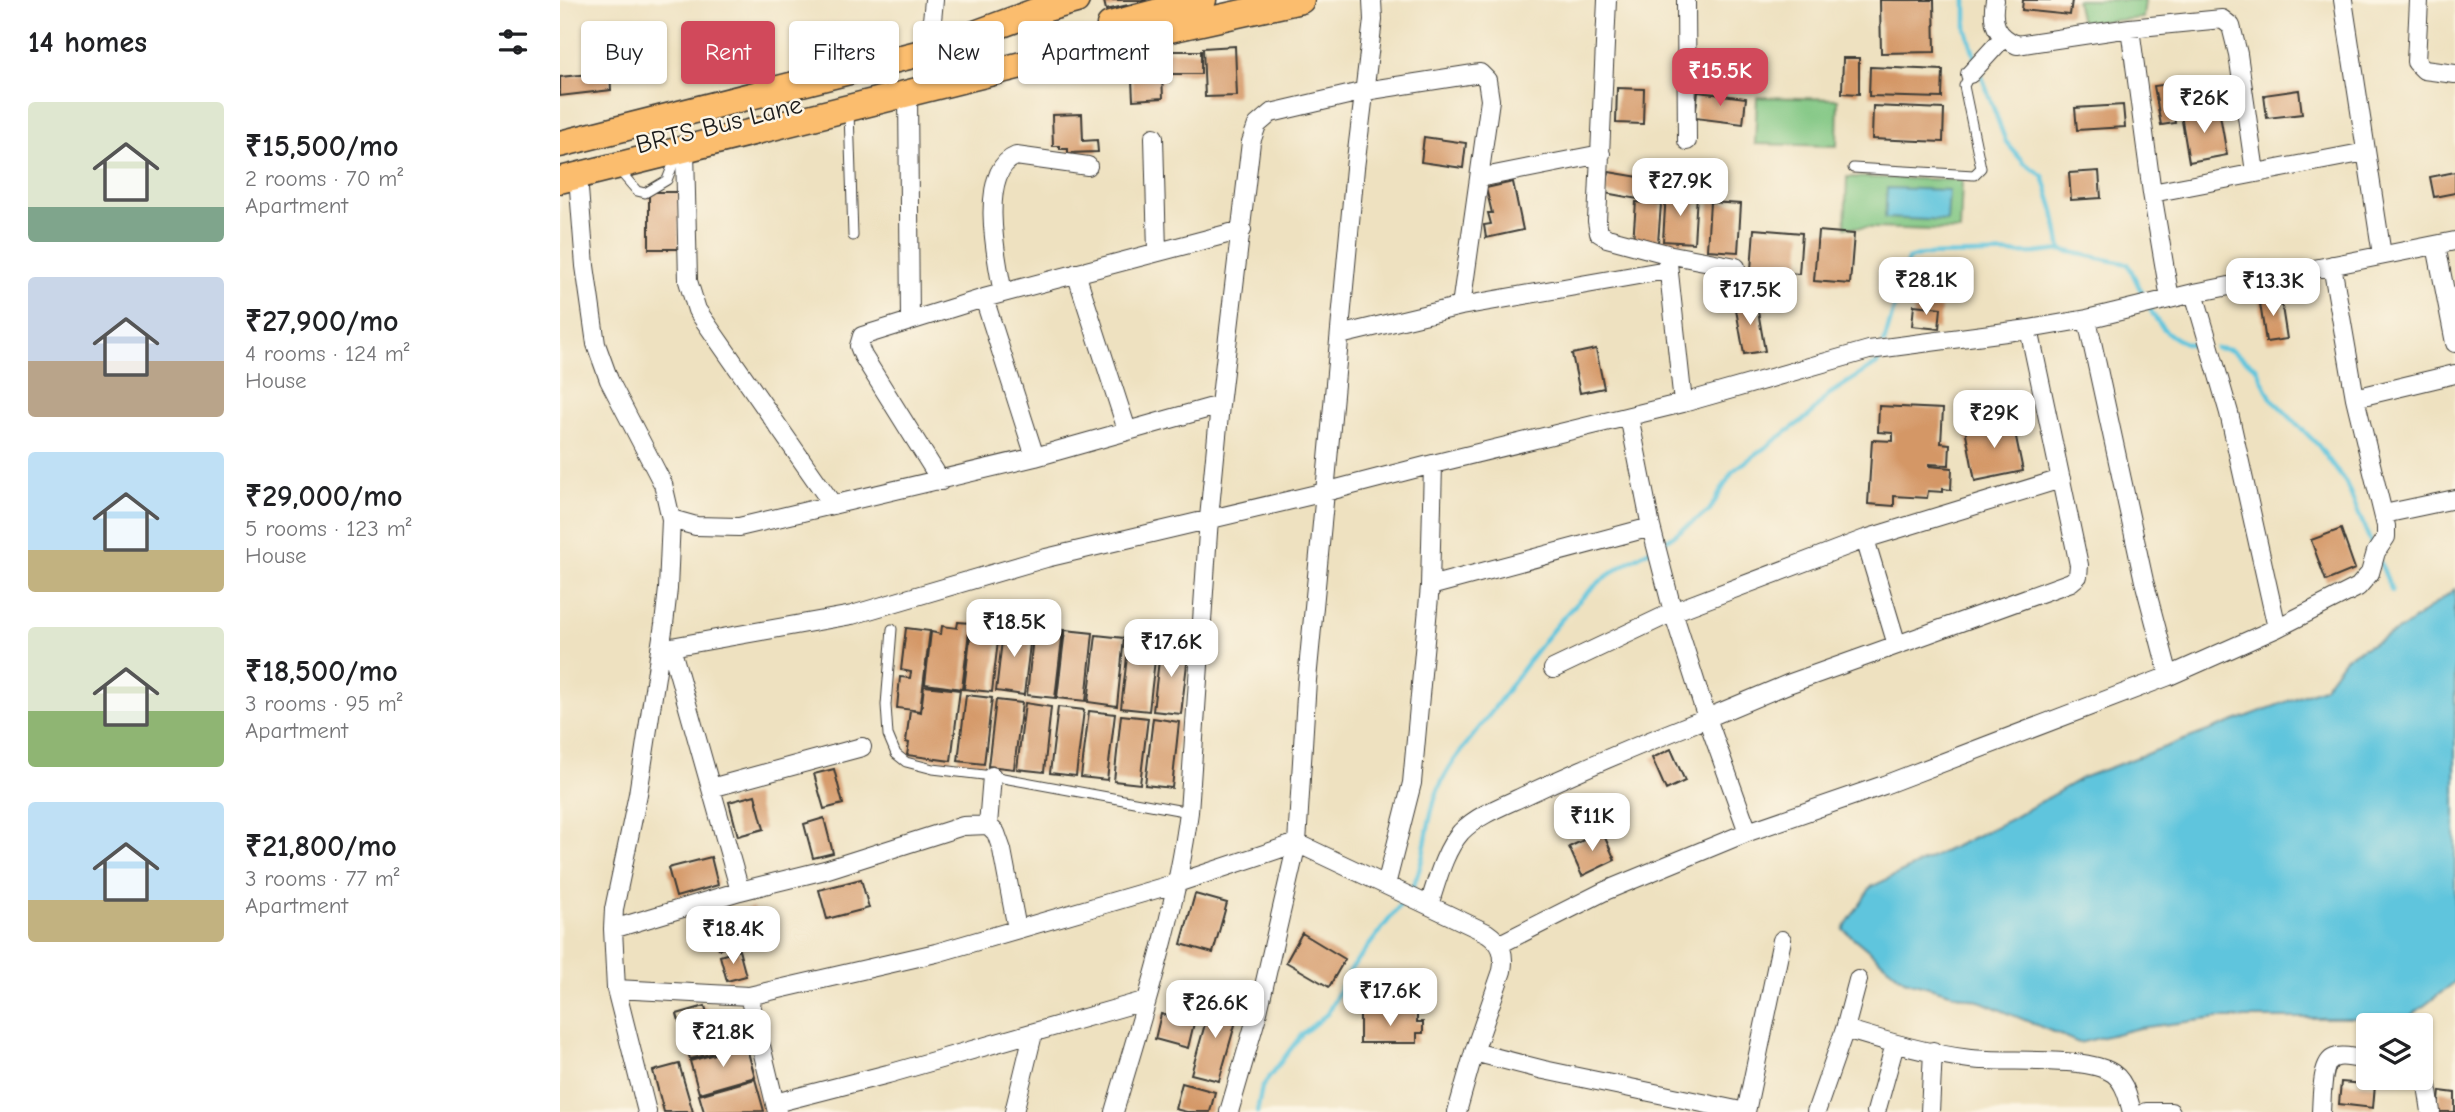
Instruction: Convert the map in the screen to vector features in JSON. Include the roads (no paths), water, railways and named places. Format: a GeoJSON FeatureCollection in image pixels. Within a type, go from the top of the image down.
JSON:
{"type":"FeatureCollection","features":[{"type":"Feature","properties":{"kind":"main road"},"geometry":{"type":"LineString","coordinates":[[1004,23],[1076,0]]}},
{"type":"Feature","properties":{"kind":"main road","name":"BRTS Bus Lane"},"geometry":{"type":"LineString","coordinates":[[566,173],[1203,0]]}},
{"type":"Feature","properties":{"kind":"main road"},"geometry":{"type":"LineString","coordinates":[[566,173],[617,167],[1138,36],[1301,0]]}},
{"type":"Feature","properties":{"kind":"main road"},"geometry":{"type":"LineString","coordinates":[[560,144],[913,55]]}},
{"type":"Feature","properties":{"kind":"street"},"geometry":{"type":"LineString","coordinates":[[931,21],[933,0]]}},
{"type":"Feature","properties":{"kind":"street"},"geometry":{"type":"LineString","coordinates":[[1229,1112],[1258,1012],[1297,842],[1307,680],[1355,167],[1373,20],[1372,0]]}},
{"type":"Feature","properties":{"kind":"street"},"geometry":{"type":"LineString","coordinates":[[1607,0],[1597,221],[1599,233],[1602,237],[1667,262]]}},
{"type":"Feature","properties":{"kind":"street"},"geometry":{"type":"LineString","coordinates":[[1686,0],[1687,141]]}},
{"type":"Feature","properties":{"kind":"street"},"geometry":{"type":"LineString","coordinates":[[1995,0],[1996,29],[2003,38],[2017,45],[2130,28],[2222,19],[2231,26],[2238,54],[2255,172]]}},
{"type":"Feature","properties":{"kind":"street"},"geometry":{"type":"LineString","coordinates":[[2343,0],[2382,255]]}},
{"type":"Feature","properties":{"kind":"street"},"geometry":{"type":"LineString","coordinates":[[2419,0],[2416,62],[2424,69],[2455,74]]}},
{"type":"Feature","properties":{"kind":"street"},"geometry":{"type":"LineString","coordinates":[[2130,28],[2164,300]]}},
{"type":"Feature","properties":{"kind":"street"},"geometry":{"type":"LineString","coordinates":[[1970,74],[2003,38]]}},
{"type":"Feature","properties":{"kind":"street"},"geometry":{"type":"LineString","coordinates":[[1114,1112],[1147,1000],[1184,853],[1220,405],[1251,142],[1260,119],[1283,109],[1365,91],[1473,74],[1484,76],[1490,88],[1490,100],[1461,306]]}},
{"type":"Feature","properties":{"kind":"street"},"geometry":{"type":"LineString","coordinates":[[908,94],[909,320]]}},
{"type":"Feature","properties":{"kind":"street"},"geometry":{"type":"LineString","coordinates":[[1154,136],[1157,252]]}},
{"type":"Feature","properties":{"kind":"street"},"geometry":{"type":"LineString","coordinates":[[681,151],[688,281],[697,310],[834,505]]}},
{"type":"Feature","properties":{"kind":"street"},"geometry":{"type":"LineString","coordinates":[[2152,193],[2366,152]]}},
{"type":"Feature","properties":{"kind":"street"},"geometry":{"type":"LineString","coordinates":[[1479,178],[1601,154]]}},
{"type":"Feature","properties":{"kind":"street"},"geometry":{"type":"LineString","coordinates":[[1003,293],[992,226],[995,190],[1003,165],[1016,156],[1088,166]]}},
{"type":"Feature","properties":{"kind":"street"},"geometry":{"type":"LineString","coordinates":[[566,173],[585,266],[596,344],[609,380],[663,484],[671,519],[665,648],[617,890],[613,929],[616,989],[647,1112]]}},
{"type":"Feature","properties":{"kind":"street"},"geometry":{"type":"LineString","coordinates":[[941,481],[860,350],[860,339],[866,333],[984,298],[1242,230]]}},
{"type":"Feature","properties":{"kind":"street"},"geometry":{"type":"LineString","coordinates":[[665,648],[852,615],[1046,558],[1683,403],[1872,349],[2087,319],[2194,293],[2455,241]]}},
{"type":"Feature","properties":{"kind":"street"},"geometry":{"type":"LineString","coordinates":[[2435,245],[2455,343]]}},
{"type":"Feature","properties":{"kind":"street"},"geometry":{"type":"LineString","coordinates":[[1340,335],[1667,262],[1736,267]]}},
{"type":"Feature","properties":{"kind":"street"},"geometry":{"type":"LineString","coordinates":[[1667,262],[1683,403]]}},
{"type":"Feature","properties":{"kind":"street"},"geometry":{"type":"LineString","coordinates":[[1500,944],[1605,891],[1748,832],[1884,785],[2169,676],[2277,628],[2358,587],[2367,578],[2375,555],[2386,537],[2384,514],[2355,398],[2332,265]]}},
{"type":"Feature","properties":{"kind":"street"},"geometry":{"type":"LineString","coordinates":[[1076,273],[1127,430]]}},
{"type":"Feature","properties":{"kind":"street"},"geometry":{"type":"LineString","coordinates":[[2194,293],[2229,413],[2277,628]]}},
{"type":"Feature","properties":{"kind":"street"},"geometry":{"type":"LineString","coordinates":[[984,298],[1035,457]]}},
{"type":"Feature","properties":{"kind":"street"},"geometry":{"type":"LineString","coordinates":[[2087,319],[2144,581],[2169,676]]}},
{"type":"Feature","properties":{"kind":"street"},"geometry":{"type":"LineString","coordinates":[[1424,903],[1456,839],[1469,825],[1514,801],[1601,759],[1788,684],[2076,579],[2079,565],[2029,329]]}},
{"type":"Feature","properties":{"kind":"street"},"geometry":{"type":"LineString","coordinates":[[2355,398],[2455,374]]}},
{"type":"Feature","properties":{"kind":"street"},"geometry":{"type":"LineString","coordinates":[[671,519],[703,527],[739,527],[941,481],[1220,405]]}},
{"type":"Feature","properties":{"kind":"street"},"geometry":{"type":"LineString","coordinates":[[1629,416],[1652,532],[1673,612],[1748,832]]}},
{"type":"Feature","properties":{"kind":"street"},"geometry":{"type":"LineString","coordinates":[[1389,886],[1412,783],[1430,586],[1433,464]]}},
{"type":"Feature","properties":{"kind":"street"},"geometry":{"type":"LineString","coordinates":[[1553,670],[1673,612],[1866,539],[2061,479]]}},
{"type":"Feature","properties":{"kind":"street"},"geometry":{"type":"LineString","coordinates":[[2384,514],[2455,499]]}},
{"type":"Feature","properties":{"kind":"street"},"geometry":{"type":"LineString","coordinates":[[1430,586],[1652,532]]}},
{"type":"Feature","properties":{"kind":"street"},"geometry":{"type":"LineString","coordinates":[[1866,539],[1897,645]]}},
{"type":"Feature","properties":{"kind":"street"},"geometry":{"type":"LineString","coordinates":[[665,648],[711,788],[740,891]]}},
{"type":"Feature","properties":{"kind":"street"},"geometry":{"type":"LineString","coordinates":[[711,788],[862,747]]}},
{"type":"Feature","properties":{"kind":"street"},"geometry":{"type":"LineString","coordinates":[[992,776],[988,825],[996,834],[1002,850],[1017,929]]}},
{"type":"Feature","properties":{"kind":"street"},"geometry":{"type":"LineString","coordinates":[[613,929],[740,891],[825,870],[963,826],[988,825]]}},
{"type":"Feature","properties":{"kind":"street"},"geometry":{"type":"LineString","coordinates":[[616,989],[749,996],[936,953],[1177,883],[1297,842],[1487,933],[1500,944],[1504,961],[1502,971],[1457,1112]]}},
{"type":"Feature","properties":{"kind":"street"},"geometry":{"type":"LineString","coordinates":[[1474,1052],[1545,1070],[1746,1112],[1782,940]]}},
{"type":"Feature","properties":{"kind":"street"},"geometry":{"type":"LineString","coordinates":[[1816,1112],[1845,1029],[1858,980]]}},
{"type":"Feature","properties":{"kind":"street"},"geometry":{"type":"LineString","coordinates":[[749,996],[776,1107],[1147,1000]]}},
{"type":"Feature","properties":{"kind":"street"},"geometry":{"type":"LineString","coordinates":[[1845,1029],[1895,1044],[1968,1059],[2079,1064],[2103,1069],[2118,1077],[2132,1112]]}},
{"type":"Feature","properties":{"kind":"street"},"geometry":{"type":"LineString","coordinates":[[1014,1112],[1033,1034]]}},
{"type":"Feature","properties":{"kind":"street"},"geometry":{"type":"LineString","coordinates":[[1876,1112],[1895,1044]]}},
{"type":"Feature","properties":{"kind":"street"},"geometry":{"type":"LineString","coordinates":[[1930,1112],[1933,1051]]}},
{"type":"Feature","properties":{"kind":"street"},"geometry":{"type":"LineString","coordinates":[[2321,1112],[2328,1061],[2334,1057],[2356,1059]]}},
{"type":"Feature","properties":{"kind":"street"},"geometry":{"type":"LineString","coordinates":[[2428,1090],[2431,1112]]}},
{"type":"Feature","properties":{"kind":"street"},"geometry":{"type":"LineString","coordinates":[[2147,1112],[2171,1112]]}},
{"type":"Feature","properties":{"kind":"lane"},"geometry":{"type":"LineString","coordinates":[[1853,169],[1974,175],[1981,167],[1964,86],[1970,74]]}},
{"type":"Feature","properties":{"kind":"lane"},"geometry":{"type":"LineString","coordinates":[[849,109],[853,236]]}},
{"type":"Feature","properties":{"kind":"lane"},"geometry":{"type":"LineString","coordinates":[[892,629],[886,705],[888,735],[896,754],[906,762],[933,769],[992,776],[1189,812]]}},
{"type":"Feature","properties":{"kind":"water"},"geometry":{"type":"Polygon","coordinates":[[[1887,188],[1949,190],[1947,221],[1885,218],[1887,188]]]}},
{"type":"Feature","properties":{"kind":"water"},"geometry":{"type":"Polygon","coordinates":[[[2455,589],[2455,982],[2415,1013],[2356,1013],[2356,1018],[2217,1018],[2139,1028],[2079,1043],[1982,1002],[1904,980],[1843,929],[1871,887],[2011,819],[2082,778],[2323,688],[2346,657],[2403,628],[2455,589]]]}},
{"type":"Feature","properties":{"kind":"waterway"},"geometry":{"type":"LineString","coordinates":[[1966,0],[1966,28],[1976,61]]}},
{"type":"Feature","properties":{"kind":"waterway"},"geometry":{"type":"LineString","coordinates":[[1884,343],[1908,259],[1922,255],[2061,250],[2054,211],[2043,176],[2024,163],[2006,142],[1979,69]]}},
{"type":"Feature","properties":{"kind":"waterway"},"geometry":{"type":"LineString","coordinates":[[2061,250],[2128,264],[2145,299]]}},
{"type":"Feature","properties":{"kind":"waterway"},"geometry":{"type":"LineString","coordinates":[[2149,307],[2170,335],[2185,343],[2204,347]]}},
{"type":"Feature","properties":{"kind":"waterway"},"geometry":{"type":"LineString","coordinates":[[2216,348],[2230,350],[2256,367],[2271,398],[2318,445],[2346,483],[2373,548]]}},
{"type":"Feature","properties":{"kind":"waterway"},"geometry":{"type":"LineString","coordinates":[[1661,544],[1709,511],[1733,471],[1810,415],[1828,395],[1878,363],[1881,355]]}},
{"type":"Feature","properties":{"kind":"waterway"},"geometry":{"type":"LineString","coordinates":[[1411,890],[1420,867],[1437,793],[1459,753],[1534,653],[1573,607],[1610,574],[1653,548]]}},
{"type":"Feature","properties":{"kind":"waterway"},"geometry":{"type":"LineString","coordinates":[[2380,562],[2392,591]]}},
{"type":"Feature","properties":{"kind":"waterway"},"geometry":{"type":"LineString","coordinates":[[1257,1112],[1262,1087],[1302,1034],[1327,1014],[1351,969],[1404,900]]}}]}
